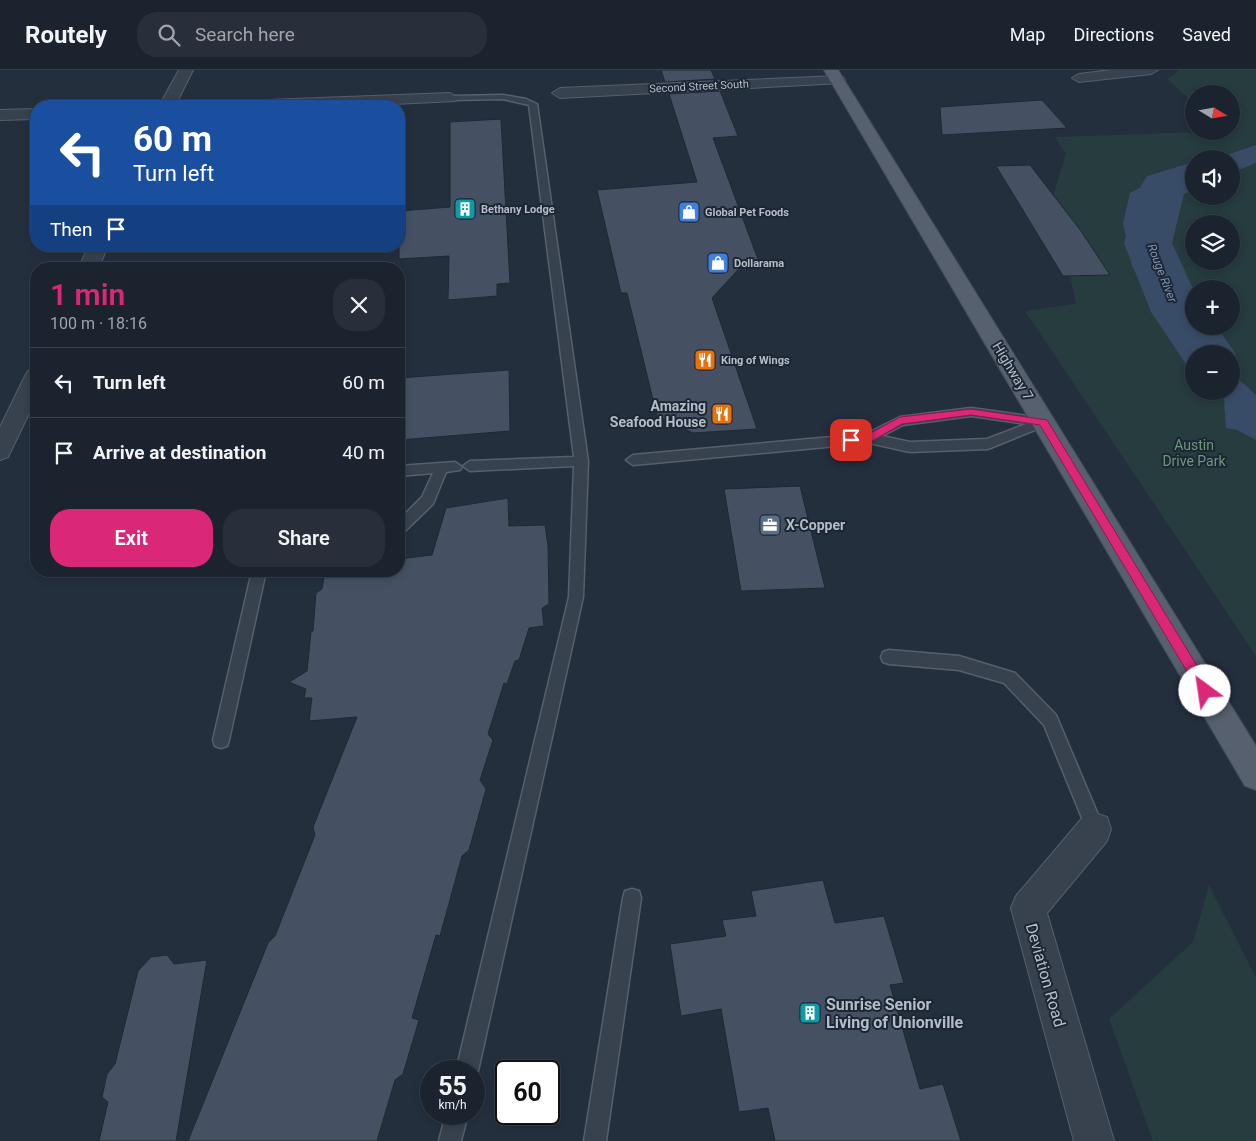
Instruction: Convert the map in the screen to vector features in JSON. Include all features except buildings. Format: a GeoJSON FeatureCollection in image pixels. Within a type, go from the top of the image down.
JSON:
{"type":"FeatureCollection","features":[{"type":"Feature","properties":{"kind":"main road","name":"Highway 7"},"geometry":{"type":"LineString","coordinates":[[835,75],[1256,775]]}},
{"type":"Feature","properties":{"kind":"street"},"geometry":{"type":"LineString","coordinates":[[170,100],[186,70]]}},
{"type":"Feature","properties":{"kind":"street"},"geometry":{"type":"LineString","coordinates":[[1079,78],[1152,70]]}},
{"type":"Feature","properties":{"kind":"street","name":"Second Street South"},"geometry":{"type":"LineString","coordinates":[[560,93],[835,75]]}},
{"type":"Feature","properties":{"kind":"street"},"geometry":{"type":"LineString","coordinates":[[397,100],[450,98]]}},
{"type":"Feature","properties":{"kind":"street"},"geometry":{"type":"LineString","coordinates":[[0,115],[30,114]]}},
{"type":"Feature","properties":{"kind":"street"},"geometry":{"type":"LineString","coordinates":[[0,451],[30,388]]}},
{"type":"Feature","properties":{"kind":"street","name":"Deviation Road"},"geometry":{"type":"LineString","coordinates":[[1094,1141],[1028,908],[1095,829]]}},
{"type":"Feature","properties":{"kind":"lane"},"geometry":{"type":"LineString","coordinates":[[450,98],[493,96],[533,104],[581,461],[576,597],[470,1060]]}},
{"type":"Feature","properties":{"kind":"lane"},"geometry":{"type":"LineString","coordinates":[[869,438],[900,421],[971,412],[1043,422]]}},
{"type":"Feature","properties":{"kind":"lane"},"geometry":{"type":"LineString","coordinates":[[633,460],[869,438],[910,447],[988,444],[1043,422]]}},
{"type":"Feature","properties":{"kind":"lane"},"geometry":{"type":"LineString","coordinates":[[470,466],[581,461]]}},
{"type":"Feature","properties":{"kind":"lane"},"geometry":{"type":"LineString","coordinates":[[405,471],[448,468],[428,500],[405,522]]}},
{"type":"Feature","properties":{"kind":"lane"},"geometry":{"type":"LineString","coordinates":[[221,740],[258,577]]}},
{"type":"Feature","properties":{"kind":"lane"},"geometry":{"type":"LineString","coordinates":[[889,657],[959,663],[1009,678],[1050,720],[1095,829]]}},
{"type":"Feature","properties":{"kind":"lane"},"geometry":{"type":"LineString","coordinates":[[594,1141],[632,898]]}},
{"type":"Feature","properties":{"kind":"lane"},"geometry":{"type":"LineString","coordinates":[[450,1141],[454,1125]]}},
{"type":"Feature","properties":{"kind":"green space","name":"Austin Drive Park"},"geometry":{"type":"Polygon","coordinates":[[[1180,70],[1256,70],[1256,656],[1025,311],[1076,304],[1053,197],[1066,153],[1055,137],[1185,133],[1185,140],[1240,140],[1240,85],[1185,85],[1185,95],[1167,79],[1180,70]]]}},
{"type":"Feature","properties":{"kind":"green space"},"geometry":{"type":"Polygon","coordinates":[[[1209,885],[1256,978],[1256,1141],[1153,1141],[1109,1019],[1193,942],[1209,885]]]}},
{"type":"Feature","properties":{"kind":"water"},"geometry":{"type":"Polygon","coordinates":[[[1256,145],[1256,163],[1240,169],[1240,150],[1256,145]]]}},
{"type":"Feature","properties":{"kind":"water"},"geometry":{"type":"Polygon","coordinates":[[[1185,169],[1185,193],[1161,203],[1152,225],[1163,275],[1185,307],[1185,335],[1204,335],[1210,345],[1185,345],[1143,287],[1132,266],[1123,223],[1130,193],[1158,178],[1185,169]]]}},
{"type":"Feature","properties":{"kind":"water"},"geometry":{"type":"Polygon","coordinates":[[[1240,380],[1256,395],[1256,440],[1237,430],[1226,428],[1224,400],[1240,400],[1240,380]]]}},
{"type":"Feature","properties":{"kind":"waterway","name":"Rouge River"},"geometry":{"type":"LineString","coordinates":[[1185,178],[1163,186],[1148,243],[1177,312],[1201,345]]}},
{"type":"Feature","properties":{"kind":"place","name":"Bethany Lodge"},"geometry":{"type":"Point","coordinates":[465,209]}},
{"type":"Feature","properties":{"kind":"place","name":"Global Pet Foods"},"geometry":{"type":"Point","coordinates":[689,212]}},
{"type":"Feature","properties":{"kind":"place","name":"Dollarama"},"geometry":{"type":"Point","coordinates":[718,263]}},
{"type":"Feature","properties":{"kind":"place","name":"King of Wings"},"geometry":{"type":"Point","coordinates":[705,360]}},
{"type":"Feature","properties":{"kind":"place","name":"Amazing Seafood House"},"geometry":{"type":"Point","coordinates":[722,414]}},
{"type":"Feature","properties":{"kind":"place","name":"X-Copper"},"geometry":{"type":"Point","coordinates":[770,525]}},
{"type":"Feature","properties":{"kind":"place","name":"Sunrise Senior Living of Unionville"},"geometry":{"type":"Point","coordinates":[810,1013]}},
{"type":"Feature","properties":{"kind":"route"},"geometry":{"type":"LineString","coordinates":[[851,440],[869,438],[900,421],[971,412],[1043,422],[1205,691]]}}]}
